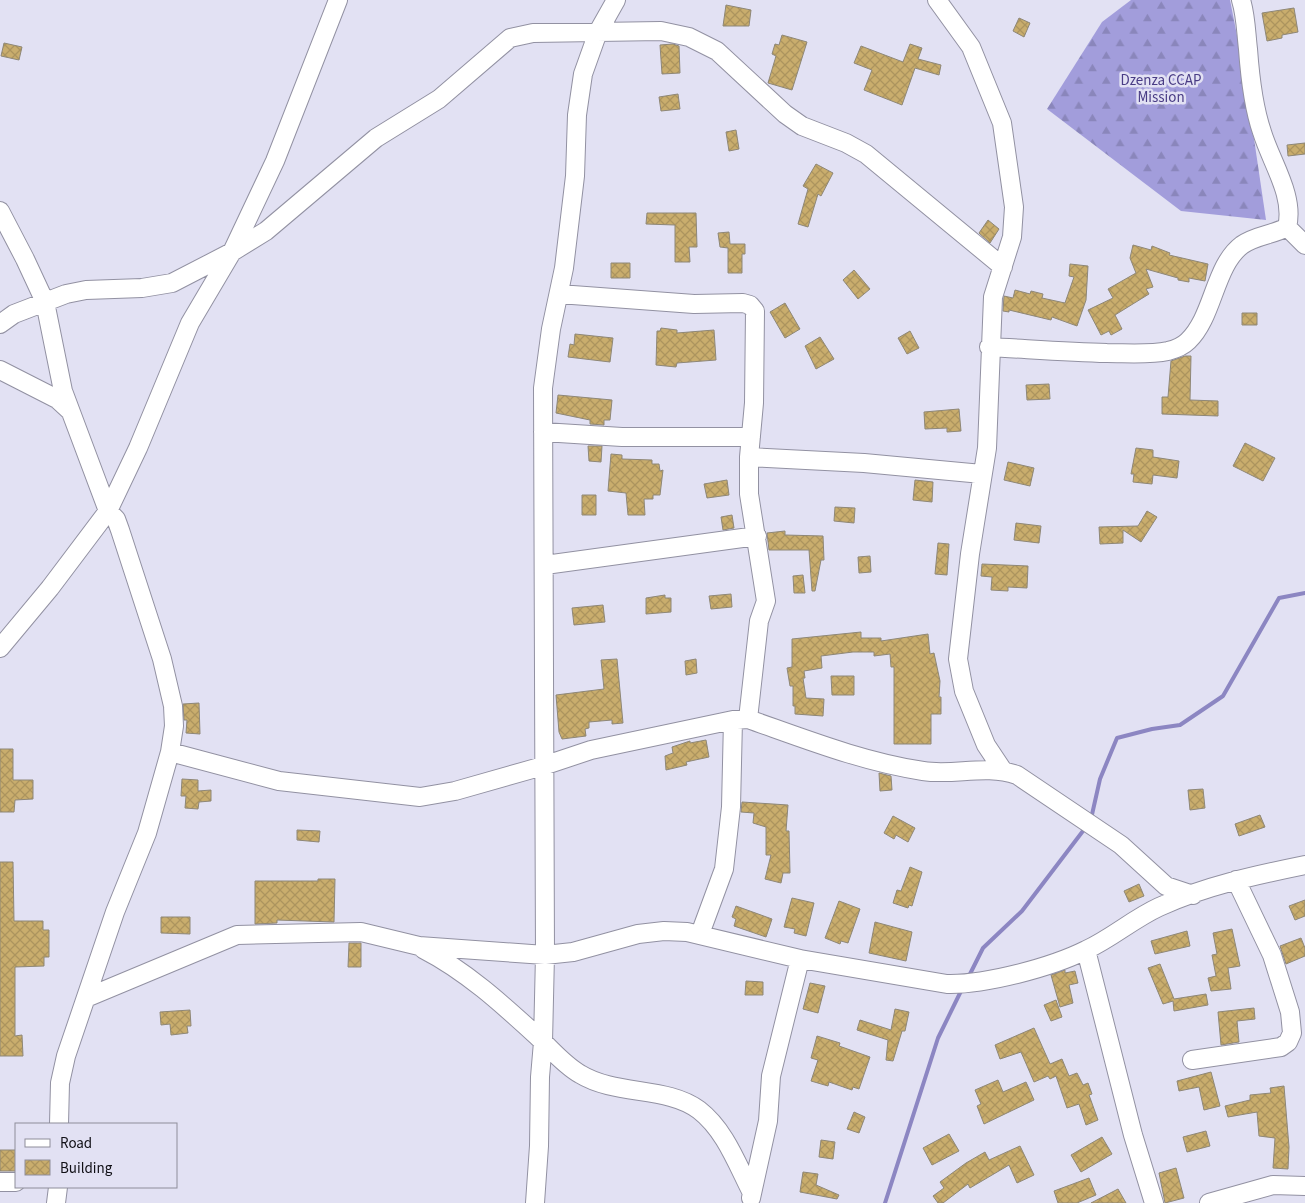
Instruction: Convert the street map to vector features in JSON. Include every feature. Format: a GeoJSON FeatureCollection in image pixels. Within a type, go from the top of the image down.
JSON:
{"type":"FeatureCollection","features":[{"type":"Feature","properties":{"kind":"street"},"geometry":{"type":"LineString","coordinates":[[0,648],[50,588],[108,511],[138,448],[190,323],[232,252],[275,161],[338,0]]}},
{"type":"Feature","properties":{"kind":"street"},"geometry":{"type":"LineString","coordinates":[[535,1203],[539,1146],[545,954],[543,388],[551,329],[559,294],[575,176],[577,115],[583,74],[598,32],[616,0]]}},
{"type":"Feature","properties":{"kind":"street"},"geometry":{"type":"LineString","coordinates":[[937,0],[971,47],[1002,123],[1014,207],[1012,237],[993,297],[989,347],[987,448],[970,554],[958,670],[964,691],[981,733],[1002,770]]}},
{"type":"Feature","properties":{"kind":"street"},"geometry":{"type":"LineString","coordinates":[[1241,0],[1246,18],[1253,95],[1262,132],[1288,202],[1290,217],[1288,227]]}},
{"type":"Feature","properties":{"kind":"street"},"geometry":{"type":"LineString","coordinates":[[0,324],[14,314],[45,302],[86,290],[142,288],[172,283],[232,252],[266,230],[376,138],[439,99],[510,38],[533,33],[660,31],[689,37],[717,51],[785,114],[802,126],[846,143],[866,154],[1003,267]]}},
{"type":"Feature","properties":{"kind":"street"},"geometry":{"type":"LineString","coordinates":[[0,211],[25,258],[45,302],[59,373],[70,411],[108,511],[116,519],[120,530],[168,680],[174,726],[170,752],[147,833],[115,912],[62,1070],[59,1123]]}},
{"type":"Feature","properties":{"kind":"street"},"geometry":{"type":"LineString","coordinates":[[989,347],[1114,353],[1155,353],[1180,347],[1189,340],[1201,323],[1230,259],[1240,246],[1252,238],[1288,227]]}},
{"type":"Feature","properties":{"kind":"street"},"geometry":{"type":"LineString","coordinates":[[1288,227],[1305,244]]}},
{"type":"Feature","properties":{"kind":"street"},"geometry":{"type":"LineString","coordinates":[[559,294],[694,304],[742,302],[750,305],[755,311],[754,404],[749,457],[749,494],[766,601],[759,620],[740,719],[724,869],[700,934]]}},
{"type":"Feature","properties":{"kind":"street"},"geometry":{"type":"LineString","coordinates":[[0,370],[50,395],[70,411]]}},
{"type":"Feature","properties":{"kind":"street"},"geometry":{"type":"LineString","coordinates":[[543,432],[622,437],[751,437]]}},
{"type":"Feature","properties":{"kind":"street"},"geometry":{"type":"LineString","coordinates":[[749,457],[864,463],[982,474]]}},
{"type":"Feature","properties":{"kind":"street"},"geometry":{"type":"LineString","coordinates":[[545,565],[757,536]]}},
{"type":"Feature","properties":{"kind":"street"},"geometry":{"type":"LineString","coordinates":[[170,752],[279,781],[420,797],[456,791],[544,766],[591,750],[740,719],[876,762],[916,770],[949,773],[968,770],[1002,770],[1017,775],[1090,823],[1121,846],[1166,886],[1193,894]]}},
{"type":"Feature","properties":{"kind":"street"},"geometry":{"type":"LineString","coordinates":[[86,998],[237,935],[361,932],[419,946],[545,954],[573,952],[638,934],[664,931],[700,934],[800,959],[946,984],[965,984],[1031,970],[1086,950],[1158,907],[1193,894],[1236,880],[1305,866]]}},
{"type":"Feature","properties":{"kind":"street"},"geometry":{"type":"LineString","coordinates":[[1151,873],[1158,889],[1158,907]]}},
{"type":"Feature","properties":{"kind":"street"},"geometry":{"type":"LineString","coordinates":[[1192,1060],[1281,1047],[1288,1042],[1292,1033],[1290,1012],[1272,955],[1236,880]]}},
{"type":"Feature","properties":{"kind":"street"},"geometry":{"type":"LineString","coordinates":[[419,946],[450,962],[578,1074],[594,1082],[673,1098],[697,1109],[715,1124],[751,1198]]}},
{"type":"Feature","properties":{"kind":"street"},"geometry":{"type":"LineString","coordinates":[[1086,950],[1133,1135],[1154,1203]]}},
{"type":"Feature","properties":{"kind":"street"},"geometry":{"type":"LineString","coordinates":[[751,1198],[768,1121],[771,1076],[800,959]]}},
{"type":"Feature","properties":{"kind":"street"},"geometry":{"type":"LineString","coordinates":[[0,1182],[15,1182]]}},
{"type":"Feature","properties":{"kind":"street"},"geometry":{"type":"LineString","coordinates":[[1210,1203],[1273,1185],[1305,1186]]}},
{"type":"Feature","properties":{"kind":"street"},"geometry":{"type":"LineString","coordinates":[[56,1203],[58,1188]]}},
{"type":"Feature","properties":{"kind":"green space","name":"Dzenza CCAP Mission"},"geometry":{"type":"Polygon","coordinates":[[[1131,0],[1230,0],[1244,71],[1266,220],[1181,211],[1047,109],[1102,22],[1131,0]]]}},
{"type":"Feature","properties":{"kind":"building"},"geometry":{"type":"Polygon","coordinates":[[[726,5],[751,10],[749,26],[723,26],[726,5]]]}},
{"type":"Feature","properties":{"kind":"building"},"geometry":{"type":"Polygon","coordinates":[[[1294,8],[1298,32],[1282,35],[1282,38],[1267,41],[1262,13],[1294,8]]]}},
{"type":"Feature","properties":{"kind":"building"},"geometry":{"type":"Polygon","coordinates":[[[1019,18],[1030,23],[1024,37],[1013,31],[1019,18]]]}},
{"type":"Feature","properties":{"kind":"building"},"geometry":{"type":"Polygon","coordinates":[[[782,35],[807,42],[792,90],[768,83],[776,56],[772,54],[775,44],[779,45],[782,35]]]}},
{"type":"Feature","properties":{"kind":"building"},"geometry":{"type":"Polygon","coordinates":[[[4,43],[22,47],[19,60],[1,56],[4,43]]]}},
{"type":"Feature","properties":{"kind":"building"},"geometry":{"type":"Polygon","coordinates":[[[673,44],[679,46],[680,73],[662,74],[660,45],[673,44]]]}},
{"type":"Feature","properties":{"kind":"building"},"geometry":{"type":"Polygon","coordinates":[[[910,44],[922,48],[918,59],[941,65],[939,75],[915,68],[902,105],[864,90],[872,70],[854,63],[861,46],[903,62],[910,44]]]}},
{"type":"Feature","properties":{"kind":"building"},"geometry":{"type":"Polygon","coordinates":[[[678,94],[680,109],[661,111],[659,97],[678,94]]]}},
{"type":"Feature","properties":{"kind":"building"},"geometry":{"type":"Polygon","coordinates":[[[736,130],[739,149],[729,151],[726,132],[736,130]]]}},
{"type":"Feature","properties":{"kind":"building"},"geometry":{"type":"Polygon","coordinates":[[[1305,143],[1305,154],[1288,156],[1287,145],[1305,143]]]}},
{"type":"Feature","properties":{"kind":"building"},"geometry":{"type":"Polygon","coordinates":[[[816,164],[833,173],[821,196],[818,194],[808,227],[798,224],[808,189],[803,186],[816,164]]]}},
{"type":"Feature","properties":{"kind":"building"},"geometry":{"type":"Polygon","coordinates":[[[647,213],[696,213],[697,247],[689,247],[690,262],[675,262],[675,225],[646,224],[647,213]]]}},
{"type":"Feature","properties":{"kind":"building"},"geometry":{"type":"Polygon","coordinates":[[[988,220],[999,229],[990,243],[979,233],[988,220]]]}},
{"type":"Feature","properties":{"kind":"building"},"geometry":{"type":"Polygon","coordinates":[[[729,232],[730,244],[745,244],[745,254],[742,254],[742,273],[728,273],[728,248],[720,247],[718,233],[729,232]]]}},
{"type":"Feature","properties":{"kind":"building"},"geometry":{"type":"Polygon","coordinates":[[[1133,245],[1151,250],[1152,246],[1170,253],[1169,255],[1208,264],[1205,281],[1189,278],[1189,282],[1178,280],[1178,278],[1146,269],[1153,287],[1146,289],[1149,294],[1115,315],[1122,329],[1111,335],[1109,331],[1101,335],[1088,310],[1113,298],[1108,289],[1136,273],[1130,258],[1133,245]]]}},
{"type":"Feature","properties":{"kind":"building"},"geometry":{"type":"Polygon","coordinates":[[[611,263],[630,263],[630,278],[611,278],[611,263]]]}},
{"type":"Feature","properties":{"kind":"building"},"geometry":{"type":"Polygon","coordinates":[[[1070,264],[1088,266],[1086,300],[1077,326],[1052,317],[1051,320],[1009,310],[1009,312],[1003,311],[1004,296],[1013,298],[1015,290],[1030,294],[1031,291],[1043,294],[1042,298],[1065,303],[1074,277],[1069,276],[1070,264]]]}},
{"type":"Feature","properties":{"kind":"building"},"geometry":{"type":"Polygon","coordinates":[[[854,270],[870,289],[858,299],[843,280],[854,270]]]}},
{"type":"Feature","properties":{"kind":"building"},"geometry":{"type":"Polygon","coordinates":[[[785,303],[800,329],[785,338],[770,312],[785,303]]]}},
{"type":"Feature","properties":{"kind":"building"},"geometry":{"type":"Polygon","coordinates":[[[1242,313],[1257,313],[1257,325],[1242,325],[1242,313]]]}},
{"type":"Feature","properties":{"kind":"building"},"geometry":{"type":"Polygon","coordinates":[[[661,328],[677,330],[677,333],[714,330],[716,360],[677,363],[676,367],[656,365],[657,331],[660,331],[661,328]]]}},
{"type":"Feature","properties":{"kind":"building"},"geometry":{"type":"Polygon","coordinates":[[[910,331],[919,348],[907,354],[898,338],[910,331]]]}},
{"type":"Feature","properties":{"kind":"building"},"geometry":{"type":"Polygon","coordinates":[[[575,334],[613,338],[610,362],[568,357],[570,344],[574,345],[575,334]]]}},
{"type":"Feature","properties":{"kind":"building"},"geometry":{"type":"Polygon","coordinates":[[[820,337],[834,359],[816,369],[805,346],[820,337]]]}},
{"type":"Feature","properties":{"kind":"building"},"geometry":{"type":"Polygon","coordinates":[[[1191,356],[1190,400],[1218,401],[1218,416],[1162,414],[1162,397],[1168,397],[1171,361],[1191,356]]]}},
{"type":"Feature","properties":{"kind":"building"},"geometry":{"type":"Polygon","coordinates":[[[1049,384],[1050,399],[1027,400],[1026,385],[1049,384]]]}},
{"type":"Feature","properties":{"kind":"building"},"geometry":{"type":"Polygon","coordinates":[[[558,395],[612,400],[610,420],[604,420],[604,425],[590,424],[590,420],[556,413],[558,395]]]}},
{"type":"Feature","properties":{"kind":"building"},"geometry":{"type":"Polygon","coordinates":[[[959,409],[961,431],[947,432],[947,428],[925,429],[924,412],[959,409]]]}},
{"type":"Feature","properties":{"kind":"building"},"geometry":{"type":"Polygon","coordinates":[[[1245,443],[1275,458],[1263,481],[1233,466],[1245,443]]]}},
{"type":"Feature","properties":{"kind":"building"},"geometry":{"type":"Polygon","coordinates":[[[588,446],[602,446],[601,462],[589,461],[588,446]]]}},
{"type":"Feature","properties":{"kind":"building"},"geometry":{"type":"Polygon","coordinates":[[[1136,448],[1153,450],[1153,457],[1179,461],[1177,478],[1153,475],[1152,484],[1133,482],[1134,474],[1131,474],[1136,448]]]}},
{"type":"Feature","properties":{"kind":"building"},"geometry":{"type":"Polygon","coordinates":[[[611,454],[622,455],[622,459],[652,460],[652,464],[659,464],[660,471],[663,470],[660,495],[653,495],[653,499],[644,499],[645,515],[628,515],[626,493],[608,491],[611,454]]]}},
{"type":"Feature","properties":{"kind":"building"},"geometry":{"type":"Polygon","coordinates":[[[1008,462],[1034,468],[1030,486],[1004,480],[1008,462]]]}},
{"type":"Feature","properties":{"kind":"building"},"geometry":{"type":"Polygon","coordinates":[[[727,480],[729,495],[707,498],[704,484],[727,480]]]}},
{"type":"Feature","properties":{"kind":"building"},"geometry":{"type":"Polygon","coordinates":[[[915,480],[933,482],[932,502],[913,500],[915,480]]]}},
{"type":"Feature","properties":{"kind":"building"},"geometry":{"type":"Polygon","coordinates":[[[582,495],[596,495],[596,515],[582,515],[582,495]]]}},
{"type":"Feature","properties":{"kind":"building"},"geometry":{"type":"Polygon","coordinates":[[[835,507],[855,508],[854,523],[834,521],[835,507]]]}},
{"type":"Feature","properties":{"kind":"building"},"geometry":{"type":"Polygon","coordinates":[[[1147,511],[1157,517],[1141,542],[1123,530],[1123,543],[1100,544],[1099,527],[1138,526],[1147,511]]]}},
{"type":"Feature","properties":{"kind":"building"},"geometry":{"type":"Polygon","coordinates":[[[732,515],[734,528],[723,530],[721,517],[732,515]]]}},
{"type":"Feature","properties":{"kind":"building"},"geometry":{"type":"Polygon","coordinates":[[[1016,523],[1041,526],[1039,543],[1014,540],[1016,523]]]}},
{"type":"Feature","properties":{"kind":"building"},"geometry":{"type":"Polygon","coordinates":[[[785,531],[785,535],[823,536],[824,560],[821,560],[815,591],[812,591],[809,550],[769,550],[767,533],[785,531]]]}},
{"type":"Feature","properties":{"kind":"building"},"geometry":{"type":"Polygon","coordinates":[[[938,543],[949,544],[947,575],[935,574],[938,543]]]}},
{"type":"Feature","properties":{"kind":"building"},"geometry":{"type":"Polygon","coordinates":[[[870,556],[871,572],[859,573],[858,557],[870,556]]]}},
{"type":"Feature","properties":{"kind":"building"},"geometry":{"type":"Polygon","coordinates":[[[982,564],[1028,566],[1027,588],[1008,587],[1008,591],[991,590],[992,577],[981,576],[982,564]]]}},
{"type":"Feature","properties":{"kind":"building"},"geometry":{"type":"Polygon","coordinates":[[[803,575],[805,593],[794,593],[793,576],[803,575]]]}},
{"type":"Feature","properties":{"kind":"building"},"geometry":{"type":"Polygon","coordinates":[[[731,594],[732,607],[711,609],[709,596],[731,594]]]}},
{"type":"Feature","properties":{"kind":"building"},"geometry":{"type":"Polygon","coordinates":[[[665,595],[665,598],[671,598],[671,612],[646,614],[646,598],[665,595]]]}},
{"type":"Feature","properties":{"kind":"building"},"geometry":{"type":"Polygon","coordinates":[[[603,605],[605,622],[574,625],[572,608],[603,605]]]}},
{"type":"Feature","properties":{"kind":"building"},"geometry":{"type":"Polygon","coordinates":[[[861,632],[861,638],[881,638],[881,641],[928,634],[930,654],[934,653],[940,681],[939,697],[941,697],[941,714],[931,714],[931,744],[894,744],[894,667],[891,667],[890,654],[874,656],[874,652],[853,652],[821,656],[822,668],[804,671],[805,678],[803,678],[806,698],[824,699],[823,716],[795,714],[793,686],[790,686],[787,668],[792,667],[792,639],[861,632]]]}},
{"type":"Feature","properties":{"kind":"building"},"geometry":{"type":"Polygon","coordinates":[[[617,659],[623,723],[612,724],[612,720],[589,722],[589,728],[585,729],[586,736],[562,739],[559,732],[556,695],[604,689],[601,660],[617,659]]]}},
{"type":"Feature","properties":{"kind":"building"},"geometry":{"type":"Polygon","coordinates":[[[696,659],[697,673],[686,675],[685,661],[696,659]]]}},
{"type":"Feature","properties":{"kind":"building"},"geometry":{"type":"Polygon","coordinates":[[[831,676],[854,676],[854,695],[832,695],[831,676]]]}},
{"type":"Feature","properties":{"kind":"building"},"geometry":{"type":"Polygon","coordinates":[[[199,703],[200,734],[186,733],[187,720],[184,720],[183,704],[199,703]]]}},
{"type":"Feature","properties":{"kind":"building"},"geometry":{"type":"Polygon","coordinates":[[[706,740],[709,757],[686,762],[687,765],[666,770],[665,756],[673,753],[672,747],[690,741],[690,743],[706,740]]]}},
{"type":"Feature","properties":{"kind":"building"},"geometry":{"type":"Polygon","coordinates":[[[0,749],[13,749],[13,780],[33,780],[33,799],[15,800],[14,812],[0,812],[0,749]]]}},
{"type":"Feature","properties":{"kind":"building"},"geometry":{"type":"Polygon","coordinates":[[[879,773],[891,776],[892,790],[880,791],[879,773]]]}},
{"type":"Feature","properties":{"kind":"building"},"geometry":{"type":"Polygon","coordinates":[[[182,779],[198,780],[198,791],[211,790],[211,801],[199,802],[198,809],[185,808],[186,796],[181,796],[182,779]]]}},
{"type":"Feature","properties":{"kind":"building"},"geometry":{"type":"Polygon","coordinates":[[[1203,789],[1205,808],[1190,810],[1188,790],[1203,789]]]}},
{"type":"Feature","properties":{"kind":"building"},"geometry":{"type":"Polygon","coordinates":[[[742,802],[788,805],[786,831],[789,831],[790,873],[783,873],[781,883],[765,879],[771,855],[766,855],[766,827],[753,823],[754,813],[741,812],[742,802]]]}},
{"type":"Feature","properties":{"kind":"building"},"geometry":{"type":"Polygon","coordinates":[[[1260,815],[1265,827],[1239,836],[1235,824],[1260,815]]]}},
{"type":"Feature","properties":{"kind":"building"},"geometry":{"type":"Polygon","coordinates":[[[893,816],[915,828],[908,842],[896,835],[894,839],[884,833],[893,816]]]}},
{"type":"Feature","properties":{"kind":"building"},"geometry":{"type":"Polygon","coordinates":[[[297,830],[320,831],[319,842],[297,840],[297,830]]]}},
{"type":"Feature","properties":{"kind":"building"},"geometry":{"type":"Polygon","coordinates":[[[0,862],[13,862],[14,921],[43,921],[43,930],[49,930],[49,957],[44,957],[44,966],[15,967],[15,1036],[22,1035],[23,1056],[0,1056],[0,862]]]}},
{"type":"Feature","properties":{"kind":"building"},"geometry":{"type":"Polygon","coordinates":[[[910,867],[922,872],[912,906],[909,905],[908,908],[893,903],[897,890],[901,891],[910,867]]]}},
{"type":"Feature","properties":{"kind":"building"},"geometry":{"type":"Polygon","coordinates":[[[318,879],[335,879],[334,922],[277,920],[277,923],[255,924],[255,881],[318,881],[318,879]]]}},
{"type":"Feature","properties":{"kind":"building"},"geometry":{"type":"Polygon","coordinates":[[[1139,884],[1144,896],[1129,902],[1124,891],[1139,884]]]}},
{"type":"Feature","properties":{"kind":"building"},"geometry":{"type":"Polygon","coordinates":[[[792,898],[814,903],[806,936],[794,933],[795,929],[784,927],[792,898]]]}},
{"type":"Feature","properties":{"kind":"building"},"geometry":{"type":"Polygon","coordinates":[[[1305,900],[1305,916],[1295,920],[1289,906],[1305,900]]]}},
{"type":"Feature","properties":{"kind":"building"},"geometry":{"type":"Polygon","coordinates":[[[839,901],[860,909],[848,943],[841,941],[840,944],[825,938],[839,901]]]}},
{"type":"Feature","properties":{"kind":"building"},"geometry":{"type":"Polygon","coordinates":[[[736,906],[772,919],[766,937],[734,926],[736,919],[732,917],[736,906]]]}},
{"type":"Feature","properties":{"kind":"building"},"geometry":{"type":"Polygon","coordinates":[[[161,917],[190,917],[190,934],[161,933],[161,917]]]}},
{"type":"Feature","properties":{"kind":"building"},"geometry":{"type":"Polygon","coordinates":[[[875,922],[912,932],[906,961],[869,953],[875,922]]]}},
{"type":"Feature","properties":{"kind":"building"},"geometry":{"type":"Polygon","coordinates":[[[1232,929],[1240,966],[1228,968],[1231,989],[1211,991],[1208,978],[1216,976],[1212,955],[1217,954],[1213,933],[1232,929]]]}},
{"type":"Feature","properties":{"kind":"building"},"geometry":{"type":"Polygon","coordinates":[[[1187,931],[1190,946],[1155,954],[1151,941],[1187,931]]]}},
{"type":"Feature","properties":{"kind":"building"},"geometry":{"type":"Polygon","coordinates":[[[1301,938],[1305,948],[1305,956],[1286,964],[1280,946],[1301,938]]]}},
{"type":"Feature","properties":{"kind":"building"},"geometry":{"type":"Polygon","coordinates":[[[349,943],[361,943],[361,967],[348,967],[349,943]]]}},
{"type":"Feature","properties":{"kind":"building"},"geometry":{"type":"Polygon","coordinates":[[[1160,964],[1174,999],[1206,994],[1208,1005],[1174,1011],[1173,1001],[1163,1004],[1148,968],[1160,964]]]}},
{"type":"Feature","properties":{"kind":"building"},"geometry":{"type":"Polygon","coordinates":[[[1065,970],[1065,973],[1075,971],[1078,983],[1069,985],[1073,1003],[1060,1007],[1051,975],[1065,970]]]}},
{"type":"Feature","properties":{"kind":"building"},"geometry":{"type":"Polygon","coordinates":[[[746,981],[763,982],[763,995],[745,995],[746,981]]]}},
{"type":"Feature","properties":{"kind":"building"},"geometry":{"type":"Polygon","coordinates":[[[810,983],[825,986],[818,1013],[803,1009],[810,983]]]}},
{"type":"Feature","properties":{"kind":"building"},"geometry":{"type":"Polygon","coordinates":[[[1056,1000],[1062,1017],[1051,1021],[1044,1005],[1056,1000]]]}},
{"type":"Feature","properties":{"kind":"building"},"geometry":{"type":"Polygon","coordinates":[[[1254,1008],[1255,1019],[1237,1021],[1239,1042],[1221,1045],[1218,1012],[1254,1008]]]}},
{"type":"Feature","properties":{"kind":"building"},"geometry":{"type":"Polygon","coordinates":[[[895,1009],[909,1012],[905,1031],[902,1031],[893,1061],[886,1060],[888,1040],[857,1030],[860,1020],[891,1030],[895,1009]]]}},
{"type":"Feature","properties":{"kind":"building"},"geometry":{"type":"Polygon","coordinates":[[[190,1010],[191,1026],[187,1026],[188,1033],[171,1035],[170,1024],[161,1025],[160,1012],[190,1010]]]}},
{"type":"Feature","properties":{"kind":"building"},"geometry":{"type":"Polygon","coordinates":[[[1034,1028],[1050,1064],[1062,1059],[1069,1076],[1077,1073],[1083,1085],[1088,1083],[1092,1094],[1089,1095],[1098,1120],[1086,1125],[1079,1104],[1067,1108],[1056,1076],[1050,1079],[1048,1076],[1034,1082],[1021,1052],[1000,1059],[995,1045],[1034,1028]]]}},
{"type":"Feature","properties":{"kind":"building"},"geometry":{"type":"Polygon","coordinates":[[[817,1036],[840,1043],[839,1046],[870,1057],[859,1089],[853,1087],[852,1090],[829,1082],[828,1086],[811,1081],[818,1060],[811,1058],[817,1036]]]}},
{"type":"Feature","properties":{"kind":"building"},"geometry":{"type":"Polygon","coordinates":[[[1211,1072],[1220,1106],[1204,1110],[1199,1087],[1179,1091],[1177,1081],[1211,1072]]]}},
{"type":"Feature","properties":{"kind":"building"},"geometry":{"type":"Polygon","coordinates":[[[998,1080],[1003,1092],[1026,1082],[1034,1100],[984,1124],[977,1106],[981,1104],[975,1090],[998,1080]]]}},
{"type":"Feature","properties":{"kind":"building"},"geometry":{"type":"Polygon","coordinates":[[[1284,1086],[1289,1147],[1288,1169],[1273,1168],[1275,1138],[1259,1136],[1257,1112],[1228,1117],[1225,1106],[1250,1100],[1250,1095],[1271,1093],[1270,1088],[1284,1086]]]}},
{"type":"Feature","properties":{"kind":"building"},"geometry":{"type":"Polygon","coordinates":[[[854,1112],[865,1117],[859,1133],[847,1129],[854,1112]]]}},
{"type":"Feature","properties":{"kind":"building"},"geometry":{"type":"Polygon","coordinates":[[[1206,1131],[1210,1146],[1187,1152],[1183,1137],[1206,1131]]]}},
{"type":"Feature","properties":{"kind":"building"},"geometry":{"type":"Polygon","coordinates":[[[949,1134],[959,1151],[932,1165],[923,1148],[949,1134]]]}},
{"type":"Feature","properties":{"kind":"building"},"geometry":{"type":"Polygon","coordinates":[[[1102,1137],[1112,1154],[1081,1172],[1071,1155],[1102,1137]]]}},
{"type":"Feature","properties":{"kind":"building"},"geometry":{"type":"Polygon","coordinates":[[[821,1140],[835,1142],[833,1159],[819,1157],[821,1140]]]}},
{"type":"Feature","properties":{"kind":"building"},"geometry":{"type":"Polygon","coordinates":[[[1020,1146],[1034,1175],[1017,1183],[1009,1165],[970,1188],[968,1184],[943,1203],[938,1203],[933,1196],[944,1188],[940,1182],[985,1152],[989,1160],[1020,1146]]]}},
{"type":"Feature","properties":{"kind":"building"},"geometry":{"type":"Polygon","coordinates":[[[0,1150],[15,1150],[15,1171],[0,1171],[0,1150]]]}},
{"type":"Feature","properties":{"kind":"building"},"geometry":{"type":"Polygon","coordinates":[[[1176,1168],[1184,1198],[1165,1203],[1159,1173],[1176,1168]]]}},
{"type":"Feature","properties":{"kind":"building"},"geometry":{"type":"Polygon","coordinates":[[[803,1172],[818,1174],[816,1185],[839,1195],[837,1199],[800,1192],[803,1172]]]}},
{"type":"Feature","properties":{"kind":"building"},"geometry":{"type":"Polygon","coordinates":[[[1089,1178],[1096,1195],[1077,1203],[1058,1203],[1054,1191],[1089,1178]]]}},
{"type":"Feature","properties":{"kind":"building"},"geometry":{"type":"Polygon","coordinates":[[[1118,1189],[1126,1203],[1091,1203],[1118,1189]]]}},
{"type":"Feature","properties":{"kind":"waterway"},"geometry":{"type":"LineString","coordinates":[[1091,819],[1100,779],[1117,738],[1152,729],[1180,725],[1223,696],[1279,598],[1305,593]]}},
{"type":"Feature","properties":{"kind":"waterway"},"geometry":{"type":"LineString","coordinates":[[969,976],[983,948],[1022,911],[1086,827]]}},
{"type":"Feature","properties":{"kind":"waterway"},"geometry":{"type":"LineString","coordinates":[[885,1203],[938,1038],[962,989]]}}]}
